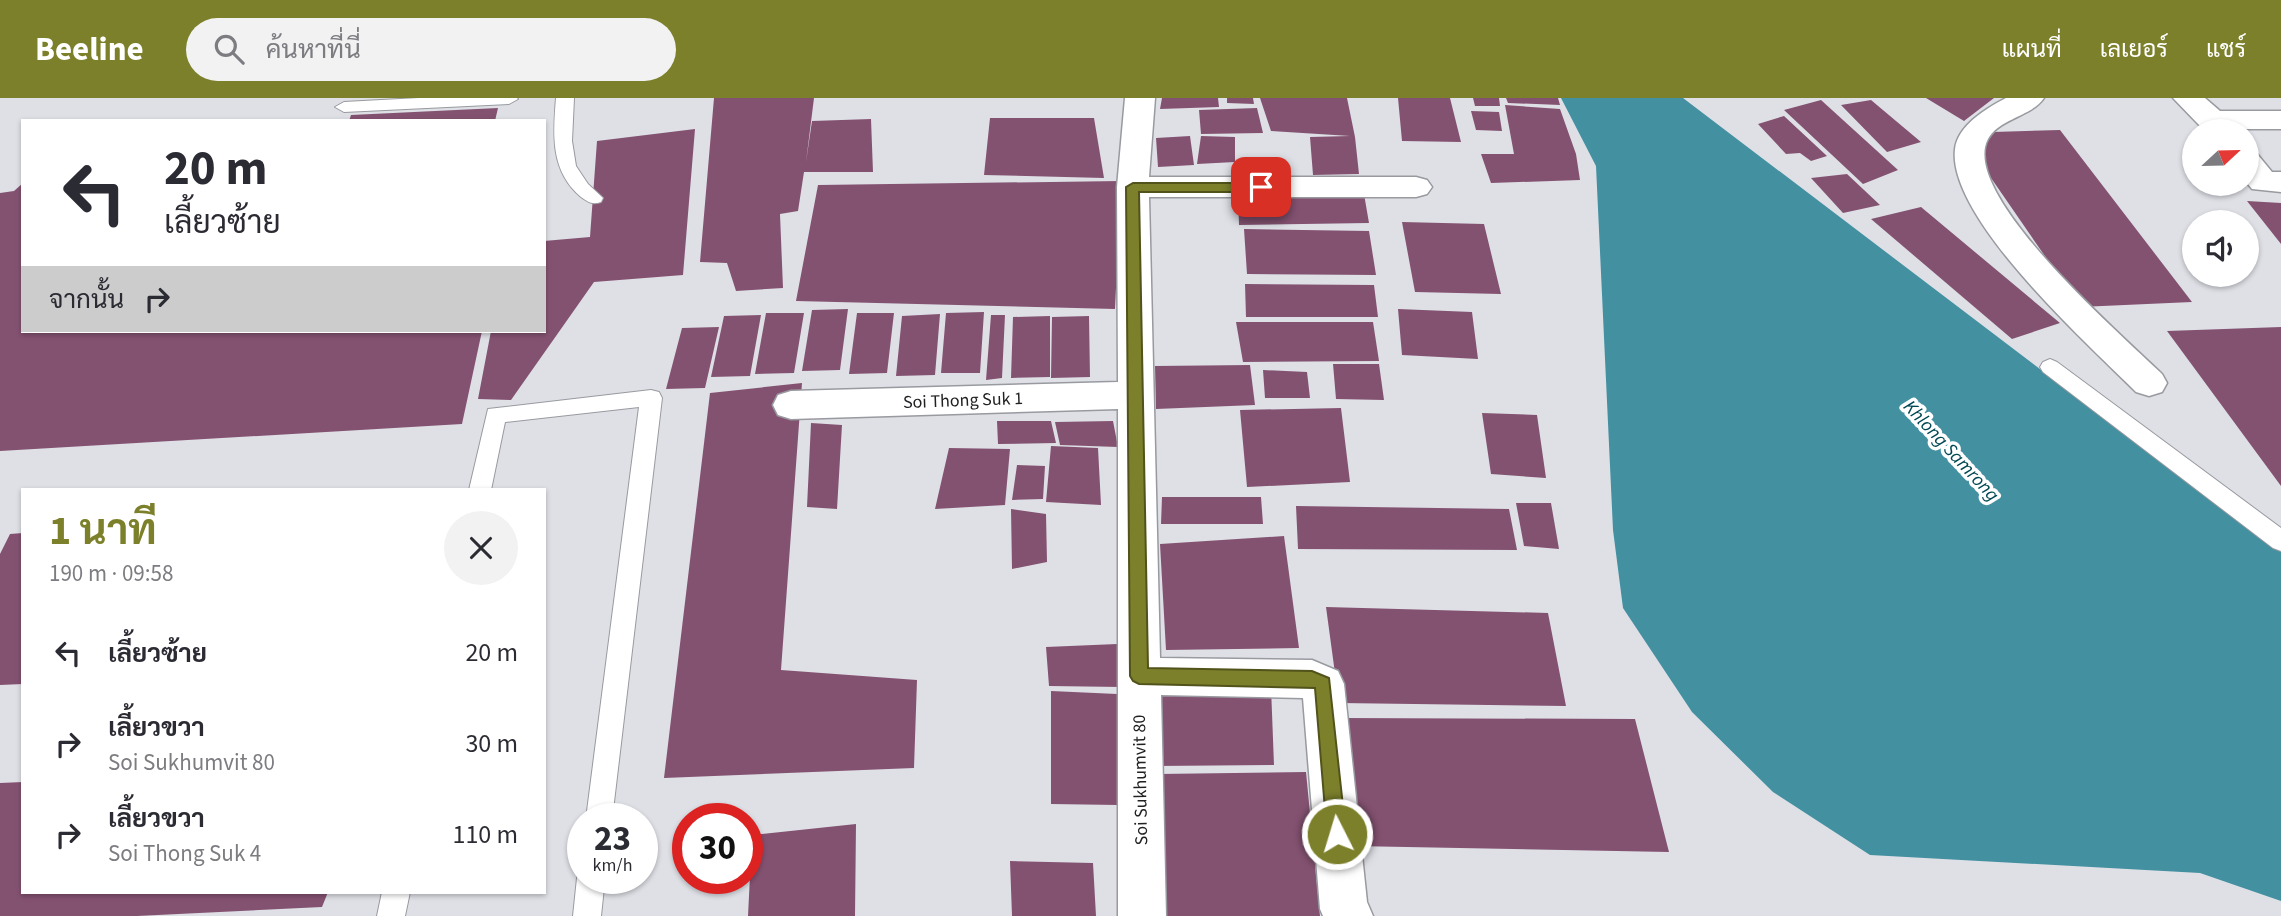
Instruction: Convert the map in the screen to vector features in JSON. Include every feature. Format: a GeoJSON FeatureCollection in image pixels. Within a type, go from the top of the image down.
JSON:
{"type":"FeatureCollection","features":[{"type":"Feature","properties":{"kind":"street","name":"Soi Sukhumvit 80"},"geometry":{"type":"LineString","coordinates":[[1140,98],[1133,187],[1142,916]]}},
{"type":"Feature","properties":{"kind":"street"},"geometry":{"type":"LineString","coordinates":[[2029,98],[2004,110],[1978,133],[1970,147],[1975,186],[1992,215],[2031,264],[2149,383]]}},
{"type":"Feature","properties":{"kind":"street"},"geometry":{"type":"LineString","coordinates":[[2188,98],[2211,119]]}},
{"type":"Feature","properties":{"kind":"street"},"geometry":{"type":"LineString","coordinates":[[2259,122],[2281,120]]}},
{"type":"Feature","properties":{"kind":"street"},"geometry":{"type":"LineString","coordinates":[[2259,177],[2263,182],[2281,182]]}},
{"type":"Feature","properties":{"kind":"street"},"geometry":{"type":"LineString","coordinates":[[1133,187],[1416,187]]}},
{"type":"Feature","properties":{"kind":"street","name":"Soi Thong Suk 1"},"geometry":{"type":"LineString","coordinates":[[791,405],[1135,395]]}},
{"type":"Feature","properties":{"kind":"street"},"geometry":{"type":"LineString","coordinates":[[1139,676],[1312,679],[1323,684],[1344,909],[1349,916]]}},
{"type":"Feature","properties":{"kind":"lane"},"geometry":{"type":"LineString","coordinates":[[565,98],[562,151],[577,186],[594,198]]}},
{"type":"Feature","properties":{"kind":"lane"},"geometry":{"type":"LineString","coordinates":[[343,109],[509,99],[504,119]]}},
{"type":"Feature","properties":{"kind":"lane"},"geometry":{"type":"LineString","coordinates":[[2050,367],[2281,541]]}},
{"type":"Feature","properties":{"kind":"lane"},"geometry":{"type":"LineString","coordinates":[[480,488],[496,415],[651,398],[601,803]]}},
{"type":"Feature","properties":{"kind":"lane"},"geometry":{"type":"LineString","coordinates":[[391,916],[396,894]]}},
{"type":"Feature","properties":{"kind":"lane"},"geometry":{"type":"LineString","coordinates":[[587,916],[589,894]]}},
{"type":"Feature","properties":{"kind":"water","name":"Khlong Samrong"},"geometry":{"type":"Polygon","coordinates":[[[1561,98],[1683,98],[2281,552],[2281,901],[2200,873],[1870,855],[1773,792],[1692,712],[1623,608],[1613,530],[1596,166],[1561,98]]]}},
{"type":"Feature","properties":{"kind":"building"},"geometry":{"type":"Polygon","coordinates":[[[714,98],[814,98],[806,162],[812,121],[871,119],[873,172],[804,172],[798,211],[780,214],[783,288],[736,291],[727,263],[700,262],[714,98]]]}},
{"type":"Feature","properties":{"kind":"building"},"geometry":{"type":"Polygon","coordinates":[[[1162,98],[1218,98],[1219,107],[1160,109],[1162,98]]]}},
{"type":"Feature","properties":{"kind":"building"},"geometry":{"type":"Polygon","coordinates":[[[1227,98],[1253,98],[1254,104],[1227,103],[1227,98]]]}},
{"type":"Feature","properties":{"kind":"building"},"geometry":{"type":"Polygon","coordinates":[[[1260,98],[1347,98],[1359,174],[1313,175],[1310,137],[1350,136],[1271,131],[1260,98]]]}},
{"type":"Feature","properties":{"kind":"building"},"geometry":{"type":"Polygon","coordinates":[[[1398,98],[1450,98],[1461,142],[1402,141],[1398,98]]]}},
{"type":"Feature","properties":{"kind":"building"},"geometry":{"type":"Polygon","coordinates":[[[1473,98],[1499,98],[1500,106],[1475,106],[1473,98]]]}},
{"type":"Feature","properties":{"kind":"building"},"geometry":{"type":"Polygon","coordinates":[[[1506,98],[1558,98],[1560,105],[1508,103],[1506,98]]]}},
{"type":"Feature","properties":{"kind":"building"},"geometry":{"type":"Polygon","coordinates":[[[1926,98],[1994,98],[1964,121],[1926,98]]]}},
{"type":"Feature","properties":{"kind":"building"},"geometry":{"type":"Polygon","coordinates":[[[1821,100],[1898,170],[1863,184],[1784,110],[1821,100]]]}},
{"type":"Feature","properties":{"kind":"building"},"geometry":{"type":"Polygon","coordinates":[[[1871,100],[1921,142],[1887,152],[1841,105],[1871,100]]]}},
{"type":"Feature","properties":{"kind":"building"},"geometry":{"type":"Polygon","coordinates":[[[1505,105],[1560,109],[1576,154],[1580,180],[1491,183],[1481,154],[1514,154],[1505,105]]]}},
{"type":"Feature","properties":{"kind":"building"},"geometry":{"type":"Polygon","coordinates":[[[498,108],[495,119],[350,119],[351,115],[498,108]]]}},
{"type":"Feature","properties":{"kind":"building"},"geometry":{"type":"Polygon","coordinates":[[[1257,108],[1263,133],[1201,134],[1199,110],[1257,108]]]}},
{"type":"Feature","properties":{"kind":"building"},"geometry":{"type":"Polygon","coordinates":[[[1471,111],[1499,112],[1502,131],[1476,130],[1471,111]]]}},
{"type":"Feature","properties":{"kind":"building"},"geometry":{"type":"Polygon","coordinates":[[[1784,116],[1827,156],[1811,161],[1800,153],[1786,154],[1758,124],[1784,116]]]}},
{"type":"Feature","properties":{"kind":"building"},"geometry":{"type":"Polygon","coordinates":[[[990,118],[1094,118],[1104,178],[984,175],[990,118]]]}},
{"type":"Feature","properties":{"kind":"building"},"geometry":{"type":"Polygon","coordinates":[[[695,129],[683,275],[594,282],[511,400],[478,399],[491,333],[546,333],[546,241],[590,237],[597,141],[695,129]]]}},
{"type":"Feature","properties":{"kind":"building"},"geometry":{"type":"Polygon","coordinates":[[[2060,130],[2192,302],[2080,307],[1960,133],[2060,130]]]}},
{"type":"Feature","properties":{"kind":"building"},"geometry":{"type":"Polygon","coordinates":[[[1190,136],[1194,165],[1158,167],[1156,138],[1190,136]]]}},
{"type":"Feature","properties":{"kind":"building"},"geometry":{"type":"Polygon","coordinates":[[[1201,136],[1235,137],[1235,162],[1197,164],[1201,136]]]}},
{"type":"Feature","properties":{"kind":"building"},"geometry":{"type":"Polygon","coordinates":[[[1847,174],[1880,205],[1843,213],[1811,178],[1847,174]]]}},
{"type":"Feature","properties":{"kind":"building"},"geometry":{"type":"Polygon","coordinates":[[[1121,181],[1115,309],[796,301],[818,185],[1121,181]]]}},
{"type":"Feature","properties":{"kind":"building"},"geometry":{"type":"Polygon","coordinates":[[[21,185],[21,333],[482,333],[462,424],[0,451],[0,193],[14,191],[21,185]]]}},
{"type":"Feature","properties":{"kind":"building"},"geometry":{"type":"Polygon","coordinates":[[[1238,194],[1364,194],[1369,223],[1239,225],[1238,194]]]}},
{"type":"Feature","properties":{"kind":"building"},"geometry":{"type":"Polygon","coordinates":[[[2247,201],[2281,203],[2281,244],[2259,216],[2259,210],[2254,210],[2247,201]]]}},
{"type":"Feature","properties":{"kind":"building"},"geometry":{"type":"Polygon","coordinates":[[[1921,207],[2060,323],[2012,339],[1871,219],[1921,207]]]}},
{"type":"Feature","properties":{"kind":"building"},"geometry":{"type":"Polygon","coordinates":[[[1402,222],[1484,224],[1501,294],[1415,292],[1402,222]]]}},
{"type":"Feature","properties":{"kind":"building"},"geometry":{"type":"Polygon","coordinates":[[[1244,229],[1369,231],[1376,275],[1247,274],[1244,229]]]}},
{"type":"Feature","properties":{"kind":"building"},"geometry":{"type":"Polygon","coordinates":[[[1245,284],[1374,285],[1378,317],[1246,317],[1245,284]]]}},
{"type":"Feature","properties":{"kind":"building"},"geometry":{"type":"Polygon","coordinates":[[[848,309],[840,370],[802,371],[812,310],[848,309]]]}},
{"type":"Feature","properties":{"kind":"building"},"geometry":{"type":"Polygon","coordinates":[[[1398,309],[1472,312],[1478,359],[1402,355],[1398,309]]]}},
{"type":"Feature","properties":{"kind":"building"},"geometry":{"type":"Polygon","coordinates":[[[984,312],[980,373],[941,373],[946,313],[984,312]]]}},
{"type":"Feature","properties":{"kind":"building"},"geometry":{"type":"Polygon","coordinates":[[[766,313],[804,313],[794,373],[755,374],[766,313]]]}},
{"type":"Feature","properties":{"kind":"building"},"geometry":{"type":"Polygon","coordinates":[[[857,313],[894,313],[887,373],[849,374],[857,313]]]}},
{"type":"Feature","properties":{"kind":"building"},"geometry":{"type":"Polygon","coordinates":[[[940,314],[935,375],[896,376],[902,316],[940,314]]]}},
{"type":"Feature","properties":{"kind":"building"},"geometry":{"type":"Polygon","coordinates":[[[761,315],[750,376],[711,377],[724,316],[761,315]]]}},
{"type":"Feature","properties":{"kind":"building"},"geometry":{"type":"Polygon","coordinates":[[[991,315],[1005,315],[1002,378],[986,380],[991,315]]]}},
{"type":"Feature","properties":{"kind":"building"},"geometry":{"type":"Polygon","coordinates":[[[1050,316],[1050,377],[1011,378],[1013,317],[1050,316]]]}},
{"type":"Feature","properties":{"kind":"building"},"geometry":{"type":"Polygon","coordinates":[[[1089,316],[1090,377],[1051,378],[1052,317],[1089,316]]]}},
{"type":"Feature","properties":{"kind":"building"},"geometry":{"type":"Polygon","coordinates":[[[1236,322],[1373,322],[1379,361],[1243,362],[1236,322]]]}},
{"type":"Feature","properties":{"kind":"building"},"geometry":{"type":"Polygon","coordinates":[[[719,327],[705,388],[666,389],[682,328],[719,327]]]}},
{"type":"Feature","properties":{"kind":"building"},"geometry":{"type":"Polygon","coordinates":[[[2281,327],[2281,486],[2167,331],[2281,327]]]}},
{"type":"Feature","properties":{"kind":"building"},"geometry":{"type":"Polygon","coordinates":[[[1333,364],[1379,364],[1384,400],[1336,399],[1333,364]]]}},
{"type":"Feature","properties":{"kind":"building"},"geometry":{"type":"Polygon","coordinates":[[[1250,365],[1255,405],[1156,409],[1155,366],[1250,365]]]}},
{"type":"Feature","properties":{"kind":"building"},"geometry":{"type":"Polygon","coordinates":[[[1263,370],[1307,372],[1310,398],[1265,398],[1263,370]]]}},
{"type":"Feature","properties":{"kind":"building"},"geometry":{"type":"Polygon","coordinates":[[[802,383],[781,670],[917,680],[914,768],[664,778],[710,393],[802,383]]]}},
{"type":"Feature","properties":{"kind":"building"},"geometry":{"type":"Polygon","coordinates":[[[1341,408],[1350,482],[1247,487],[1240,410],[1341,408]]]}},
{"type":"Feature","properties":{"kind":"building"},"geometry":{"type":"Polygon","coordinates":[[[1482,413],[1537,415],[1546,478],[1491,474],[1482,413]]]}},
{"type":"Feature","properties":{"kind":"building"},"geometry":{"type":"Polygon","coordinates":[[[997,421],[1051,421],[1056,443],[998,444],[997,421]]]}},
{"type":"Feature","properties":{"kind":"building"},"geometry":{"type":"Polygon","coordinates":[[[1113,421],[1118,447],[1060,445],[1055,422],[1113,421]]]}},
{"type":"Feature","properties":{"kind":"building"},"geometry":{"type":"Polygon","coordinates":[[[811,423],[842,425],[837,509],[807,507],[811,423]]]}},
{"type":"Feature","properties":{"kind":"building"},"geometry":{"type":"Polygon","coordinates":[[[1051,446],[1098,448],[1101,505],[1046,502],[1051,446]]]}},
{"type":"Feature","properties":{"kind":"building"},"geometry":{"type":"Polygon","coordinates":[[[949,448],[1010,449],[1005,505],[935,509],[949,448]]]}},
{"type":"Feature","properties":{"kind":"building"},"geometry":{"type":"Polygon","coordinates":[[[1017,465],[1045,466],[1043,499],[1012,500],[1017,465]]]}},
{"type":"Feature","properties":{"kind":"building"},"geometry":{"type":"Polygon","coordinates":[[[1162,497],[1261,497],[1263,524],[1161,524],[1162,497]]]}},
{"type":"Feature","properties":{"kind":"building"},"geometry":{"type":"Polygon","coordinates":[[[1516,503],[1551,503],[1559,549],[1524,546],[1516,503]]]}},
{"type":"Feature","properties":{"kind":"building"},"geometry":{"type":"Polygon","coordinates":[[[1296,506],[1509,509],[1517,550],[1298,549],[1296,506]]]}},
{"type":"Feature","properties":{"kind":"building"},"geometry":{"type":"Polygon","coordinates":[[[1011,509],[1046,514],[1047,562],[1012,569],[1011,509]]]}},
{"type":"Feature","properties":{"kind":"building"},"geometry":{"type":"Polygon","coordinates":[[[21,533],[21,684],[0,685],[0,554],[10,534],[21,533]]]}},
{"type":"Feature","properties":{"kind":"building"},"geometry":{"type":"Polygon","coordinates":[[[1284,536],[1299,648],[1166,650],[1160,544],[1284,536]]]}},
{"type":"Feature","properties":{"kind":"building"},"geometry":{"type":"Polygon","coordinates":[[[1326,607],[1548,613],[1566,706],[1339,703],[1326,607]]]}},
{"type":"Feature","properties":{"kind":"building"},"geometry":{"type":"Polygon","coordinates":[[[1117,644],[1122,687],[1049,686],[1046,647],[1117,644]]]}},
{"type":"Feature","properties":{"kind":"building"},"geometry":{"type":"Polygon","coordinates":[[[1157,683],[1271,687],[1274,765],[1155,766],[1157,683]]]}},
{"type":"Feature","properties":{"kind":"building"},"geometry":{"type":"Polygon","coordinates":[[[1051,691],[1117,694],[1118,805],[1051,804],[1051,691]]]}},
{"type":"Feature","properties":{"kind":"building"},"geometry":{"type":"Polygon","coordinates":[[[1341,718],[1635,719],[1669,852],[1353,846],[1341,718]]]}},
{"type":"Feature","properties":{"kind":"building"},"geometry":{"type":"Polygon","coordinates":[[[1306,772],[1320,916],[1164,916],[1158,774],[1306,772]]]}},
{"type":"Feature","properties":{"kind":"building"},"geometry":{"type":"Polygon","coordinates":[[[21,782],[21,894],[327,894],[322,907],[137,916],[0,916],[0,783],[21,782]]]}},
{"type":"Feature","properties":{"kind":"building"},"geometry":{"type":"Polygon","coordinates":[[[856,824],[855,916],[748,916],[749,894],[763,894],[763,834],[856,824]]]}},
{"type":"Feature","properties":{"kind":"building"},"geometry":{"type":"Polygon","coordinates":[[[1010,861],[1093,863],[1096,916],[1012,916],[1010,861]]]}},
{"type":"Feature","properties":{"kind":"route"},"geometry":{"type":"LineString","coordinates":[[1261,187],[1133,187],[1139,676],[1312,679],[1323,684],[1337,834]]}}]}
